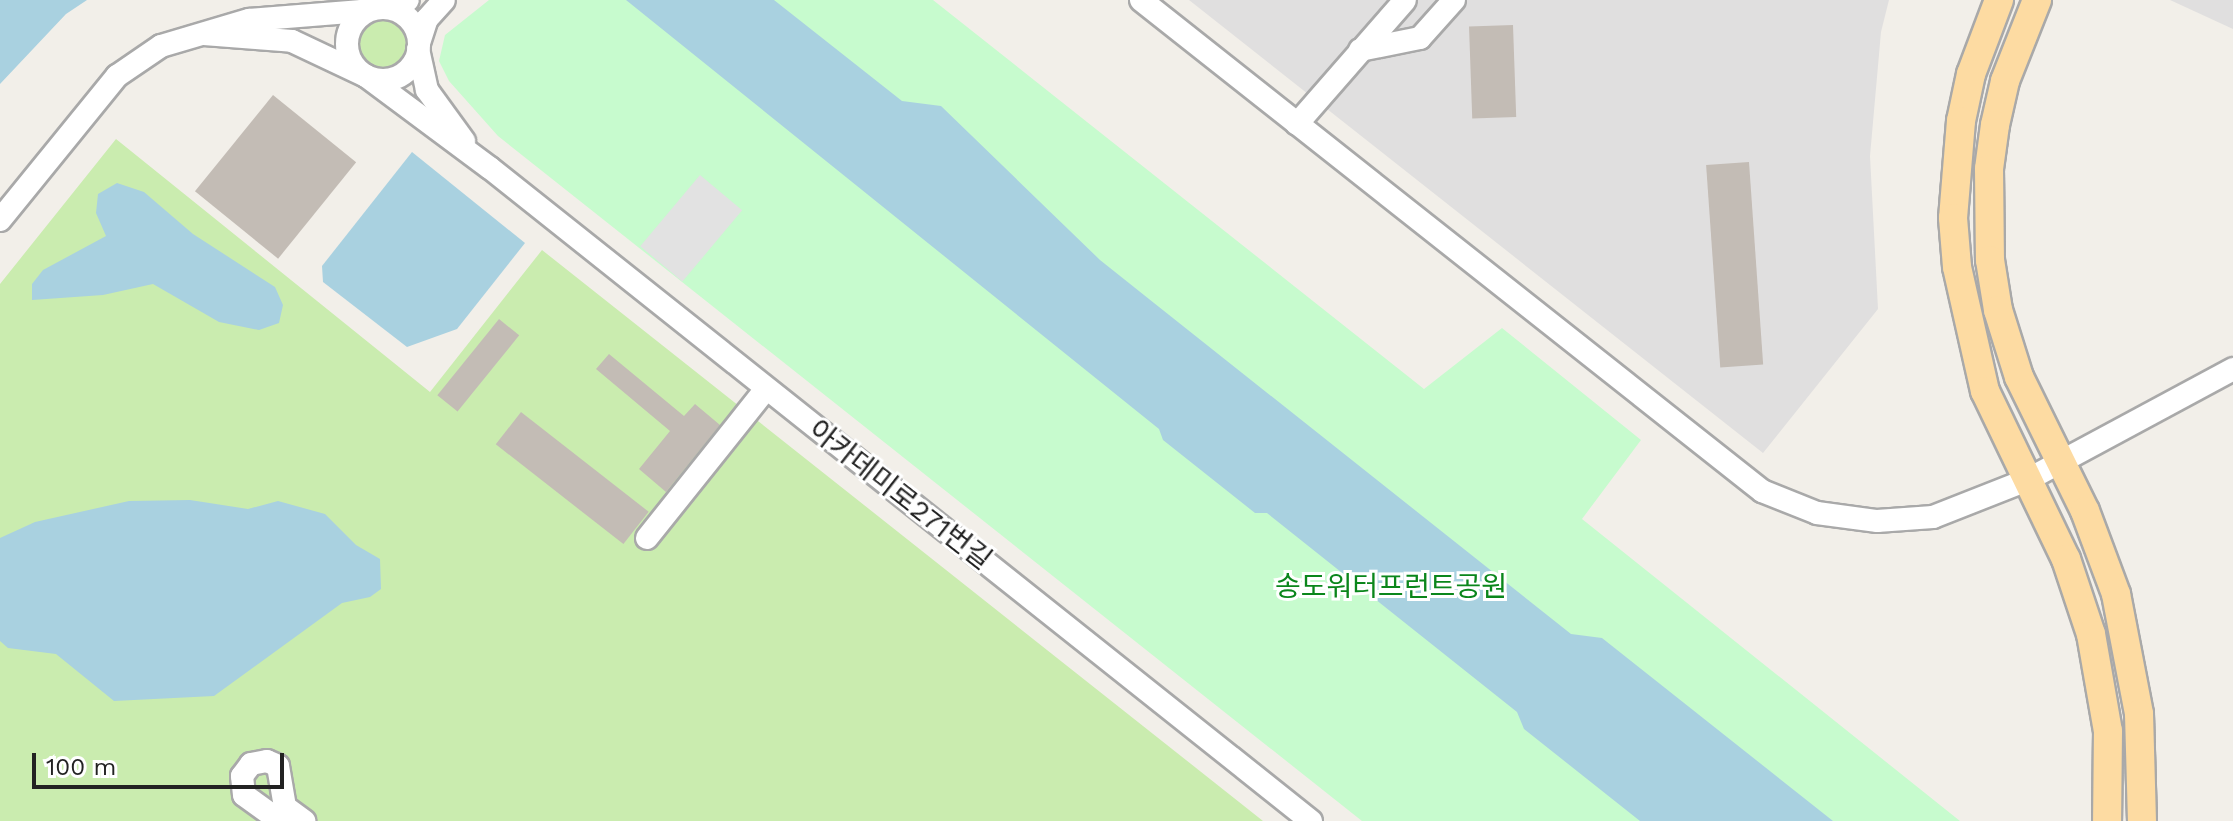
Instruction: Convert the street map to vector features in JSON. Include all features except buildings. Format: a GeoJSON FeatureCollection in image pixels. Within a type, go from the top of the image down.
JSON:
{"type":"FeatureCollection","features":[{"type":"Feature","properties":{"kind":"main road"},"geometry":{"type":"LineString","coordinates":[[1999,0],[1971,74],[1961,121],[1953,218],[1975,361],[2001,432],[2066,559],[2099,664],[2108,731],[2107,821]]}},
{"type":"Feature","properties":{"kind":"main road"},"geometry":{"type":"LineString","coordinates":[[2037,0],[2005,81],[1989,169],[1987,218],[1998,310],[2009,349],[2059,462],[2085,511],[2125,629],[2142,741],[2142,821]]}},
{"type":"Feature","properties":{"kind":"street"},"geometry":{"type":"LineString","coordinates":[[408,0],[358,17],[347,37],[349,59],[366,76],[490,168]]}},
{"type":"Feature","properties":{"kind":"street"},"geometry":{"type":"LineString","coordinates":[[204,34],[292,41],[366,76],[397,78],[410,68],[427,19],[444,0]]}},
{"type":"Feature","properties":{"kind":"street"},"geometry":{"type":"LineString","coordinates":[[1141,0],[1762,491],[1817,513],[1877,521],[1933,517],[2027,480],[2233,369]]}},
{"type":"Feature","properties":{"kind":"street"},"geometry":{"type":"LineString","coordinates":[[1297,124],[1405,0]]}},
{"type":"Feature","properties":{"kind":"street"},"geometry":{"type":"LineString","coordinates":[[1360,50],[1420,38],[1454,0]]}},
{"type":"Feature","properties":{"kind":"street"},"geometry":{"type":"LineString","coordinates":[[0,220],[117,76],[161,46],[276,16],[379,8],[407,17],[418,46],[427,90],[458,135],[490,168]]}},
{"type":"Feature","properties":{"kind":"street","name":"아카데미로271번길"},"geometry":{"type":"LineString","coordinates":[[490,168],[1311,821]]}},
{"type":"Feature","properties":{"kind":"street"},"geometry":{"type":"LineString","coordinates":[[647,538],[766,389]]}},
{"type":"Feature","properties":{"kind":"street"},"geometry":{"type":"LineString","coordinates":[[280,821],[244,795],[242,776],[251,764],[267,761],[278,766],[285,807],[304,821]]}},
{"type":"Feature","properties":{"kind":"shaded area"},"geometry":{"type":"Polygon","coordinates":[[[1189,0],[1889,0],[1881,32],[1870,156],[1878,309],[1763,453],[1189,0]]]}},
{"type":"Feature","properties":{"kind":"shaded area"},"geometry":{"type":"Polygon","coordinates":[[[2170,0],[2233,0],[2233,29],[2170,0]]]}},
{"type":"Feature","properties":{"kind":"shaded area"},"geometry":{"type":"Polygon","coordinates":[[[700,175],[742,210],[682,282],[640,246],[700,175]]]}},
{"type":"Feature","properties":{"kind":"green space","name":"송도워터프런트공원"},"geometry":{"type":"Polygon","coordinates":[[[489,0],[933,0],[1424,389],[1502,328],[1641,440],[1582,519],[1960,821],[1362,821],[498,136],[449,81],[439,61],[445,35],[489,0]]]}},
{"type":"Feature","properties":{"kind":"green space"},"geometry":{"type":"Polygon","coordinates":[[[382,20],[399,28],[407,45],[399,62],[382,70],[365,62],[357,45],[365,28],[382,20]]]}},
{"type":"Feature","properties":{"kind":"green space"},"geometry":{"type":"Polygon","coordinates":[[[116,139],[430,392],[542,250],[1263,821],[0,821],[0,284],[116,139]]]}},
{"type":"Feature","properties":{"kind":"water"},"geometry":{"type":"Polygon","coordinates":[[[0,0],[87,0],[66,14],[0,84],[0,0]]]}},
{"type":"Feature","properties":{"kind":"water"},"geometry":{"type":"Polygon","coordinates":[[[626,0],[774,0],[902,101],[941,106],[1100,260],[1571,634],[1602,638],[1833,821],[1640,821],[1524,729],[1517,712],[1267,513],[1255,513],[1163,440],[1159,429],[626,0]]]}},
{"type":"Feature","properties":{"kind":"water"},"geometry":{"type":"Polygon","coordinates":[[[412,152],[525,243],[457,329],[407,347],[323,282],[322,266],[412,152]]]}},
{"type":"Feature","properties":{"kind":"water"},"geometry":{"type":"Polygon","coordinates":[[[117,183],[144,192],[193,234],[275,287],[283,305],[279,323],[259,330],[219,322],[153,284],[103,295],[32,300],[32,284],[43,270],[106,236],[96,213],[98,194],[117,183]]]}},
{"type":"Feature","properties":{"kind":"water"},"geometry":{"type":"Polygon","coordinates":[[[190,500],[248,509],[278,501],[325,514],[356,545],[380,559],[381,589],[370,597],[342,603],[214,696],[114,701],[56,654],[8,648],[0,641],[0,538],[35,522],[129,501],[190,500]]]}}]}
